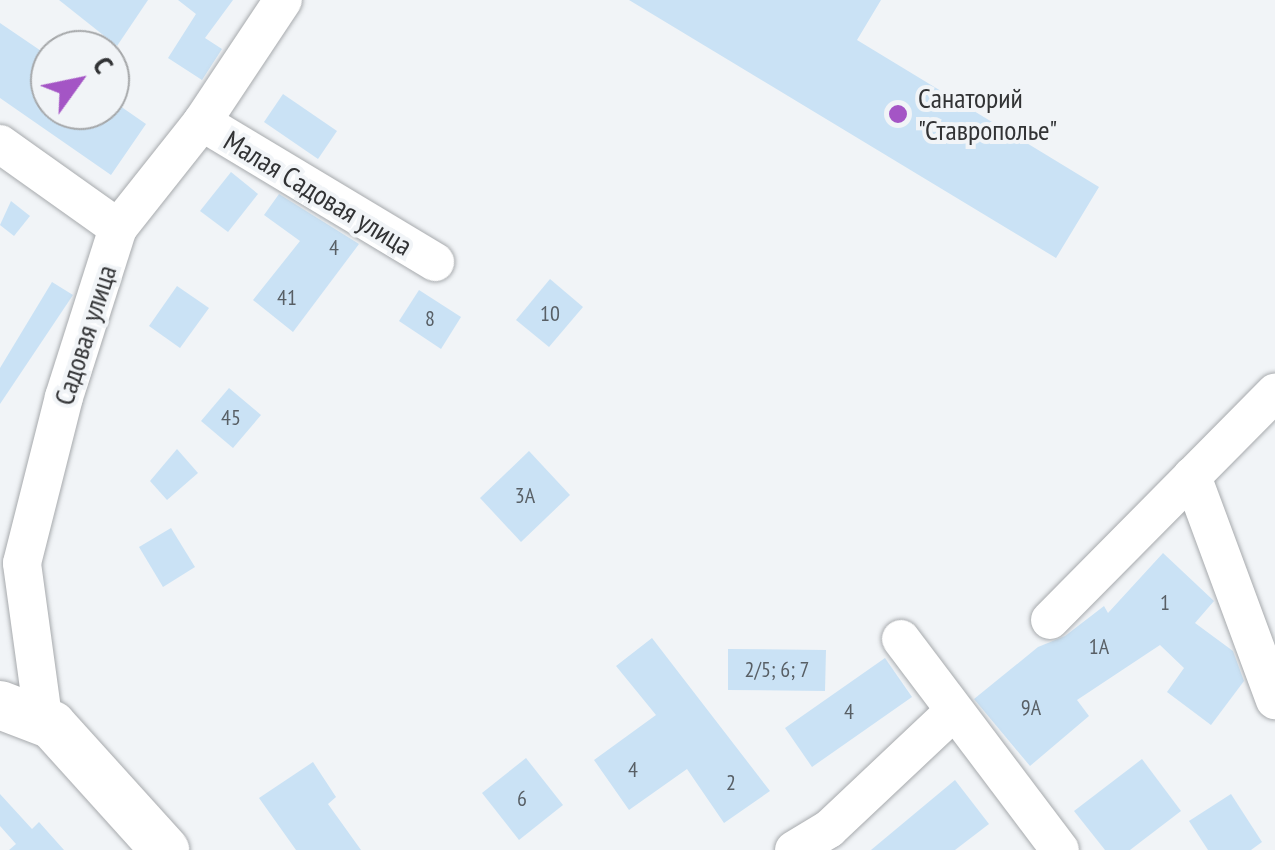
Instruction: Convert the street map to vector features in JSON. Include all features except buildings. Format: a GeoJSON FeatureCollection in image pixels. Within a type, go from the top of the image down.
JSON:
{"type":"FeatureCollection","features":[{"type":"Feature","properties":{"kind":"main road"},"geometry":{"type":"LineString","coordinates":[[21,711],[165,850]]}},
{"type":"Feature","properties":{"kind":"street","name":"Садовая улица"},"geometry":{"type":"LineString","coordinates":[[21,711],[29,520],[118,228],[202,122],[282,0]]}},
{"type":"Feature","properties":{"kind":"street","name":"Малая Садовая улица"},"geometry":{"type":"LineString","coordinates":[[202,122],[435,262]]}},
{"type":"Feature","properties":{"kind":"street"},"geometry":{"type":"LineString","coordinates":[[0,144],[118,228]]}},
{"type":"Feature","properties":{"kind":"street"},"geometry":{"type":"LineString","coordinates":[[1050,620],[1275,393]]}},
{"type":"Feature","properties":{"kind":"street"},"geometry":{"type":"LineString","coordinates":[[1192,476],[1275,700]]}},
{"type":"Feature","properties":{"kind":"street"},"geometry":{"type":"LineString","coordinates":[[901,640],[1060,850]]}},
{"type":"Feature","properties":{"kind":"street"},"geometry":{"type":"LineString","coordinates":[[794,850],[829,830],[954,712]]}},
{"type":"Feature","properties":{"kind":"place","name":"Санаторий \"Ставрополье\""},"geometry":{"type":"Point","coordinates":[898,114]}}]}
